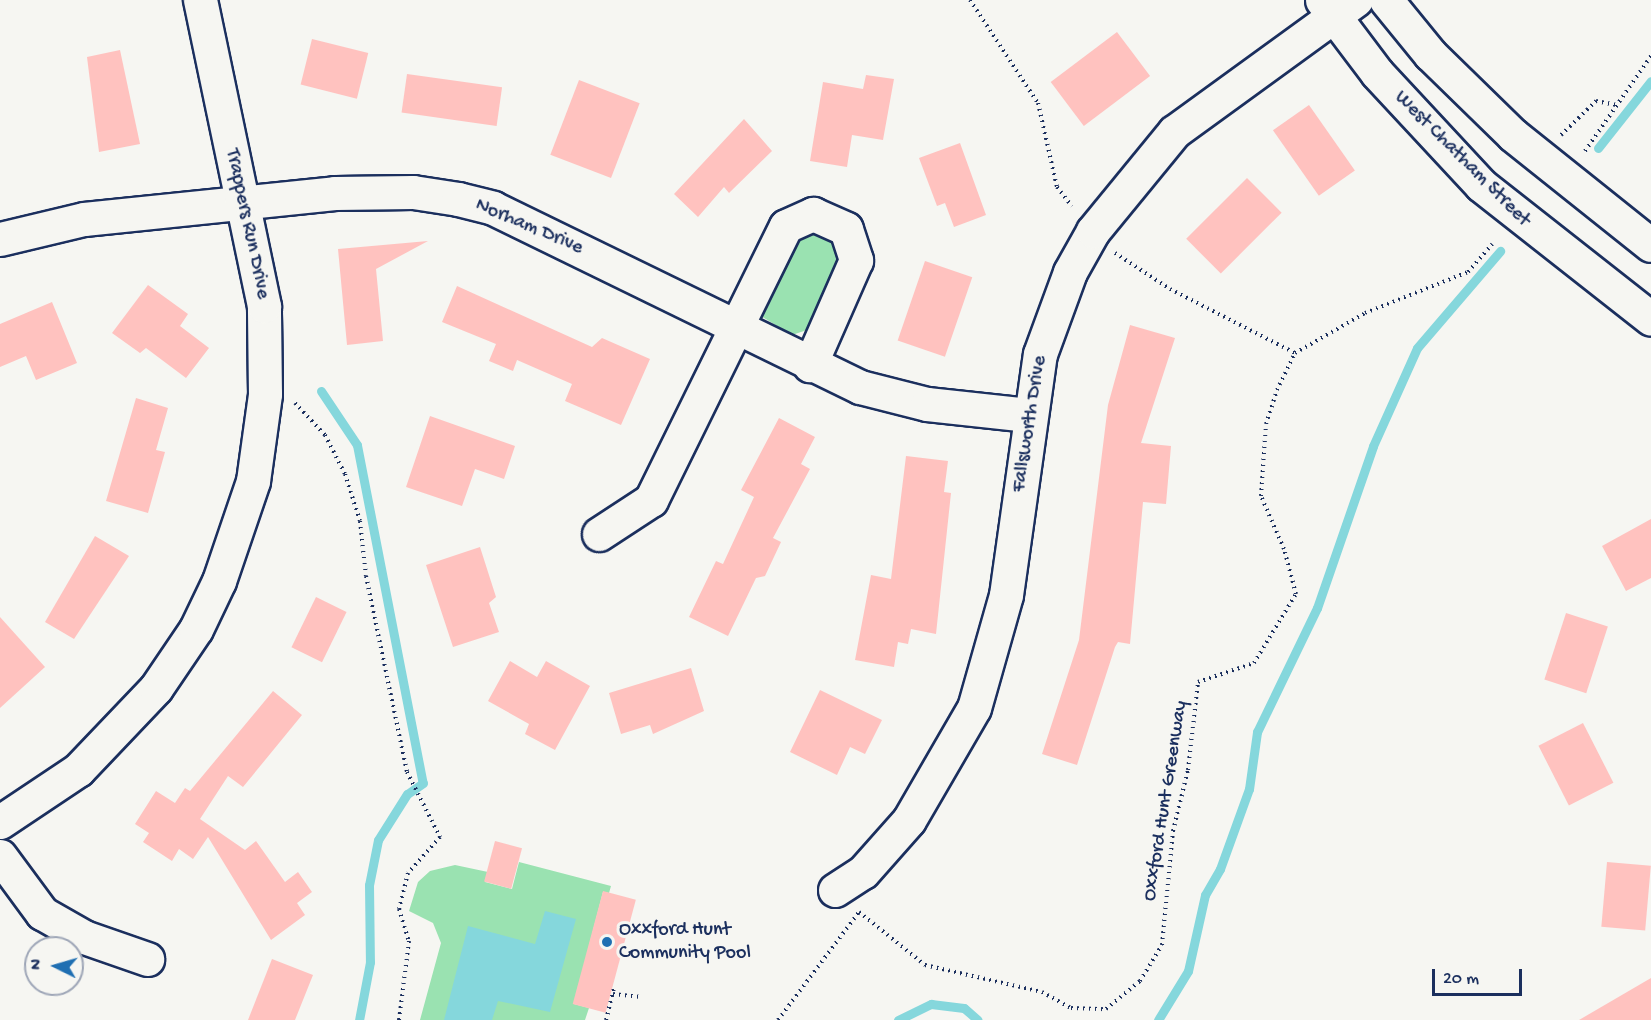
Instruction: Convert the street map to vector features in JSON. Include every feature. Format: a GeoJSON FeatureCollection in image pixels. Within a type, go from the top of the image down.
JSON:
{"type":"FeatureCollection","features":[{"type":"Feature","properties":{"kind":"street","name":"Trappers Run Drive"},"geometry":{"type":"LineString","coordinates":[[0,822],[39,799],[101,747],[156,688],[196,629],[240,527],[262,437],[265,394],[264,306],[200,0]]}},
{"type":"Feature","properties":{"kind":"street"},"geometry":{"type":"LineString","coordinates":[[1386,0],[1430,54],[1513,135],[1651,245]]}},
{"type":"Feature","properties":{"kind":"street","name":"West Chatham Street"},"geometry":{"type":"LineString","coordinates":[[1337,6],[1424,128],[1481,185],[1651,319]]}},
{"type":"Feature","properties":{"kind":"street","name":"Fallsworth Drive"},"geometry":{"type":"LineString","coordinates":[[835,890],[863,872],[909,820],[974,708],[1006,595],[1028,415],[1040,354],[1070,272],[1120,193],[1174,132],[1337,6]]}},
{"type":"Feature","properties":{"kind":"street","name":"Norham Drive"},"geometry":{"type":"LineString","coordinates":[[0,239],[74,220],[373,191],[458,199],[493,208],[810,364],[892,397],[1028,415]]}},
{"type":"Feature","properties":{"kind":"street"},"geometry":{"type":"LineString","coordinates":[[599,534],[651,500],[786,226],[813,214],[838,222],[853,238],[856,260],[810,364]]}},
{"type":"Feature","properties":{"kind":"street"},"geometry":{"type":"LineString","coordinates":[[0,856],[42,913],[84,937],[147,959]]}},
{"type":"Feature","properties":{"kind":"path"},"geometry":{"type":"LineString","coordinates":[[970,0],[1038,103],[1057,187],[1077,211]]}},
{"type":"Feature","properties":{"kind":"path"},"geometry":{"type":"LineString","coordinates":[[1585,151],[1651,56]]}},
{"type":"Feature","properties":{"kind":"path"},"geometry":{"type":"LineString","coordinates":[[1557,139],[1596,102],[1617,105]]}},
{"type":"Feature","properties":{"kind":"path"},"geometry":{"type":"LineString","coordinates":[[1107,248],[1170,289],[1295,353],[1365,313],[1468,272],[1492,244]]}},
{"type":"Feature","properties":{"kind":"path","name":"Oxxford Hunt Greenway"},"geometry":{"type":"LineString","coordinates":[[778,1020],[859,912],[925,965],[1042,992],[1071,1008],[1106,1009],[1140,981],[1162,945],[1173,831],[1188,770],[1198,682],[1254,663],[1296,594],[1261,496],[1266,424],[1295,353]]}},
{"type":"Feature","properties":{"kind":"path"},"geometry":{"type":"LineString","coordinates":[[265,394],[300,404],[345,474],[360,521],[366,576],[407,772],[421,807],[440,837],[408,873],[399,909],[409,951],[399,1020]]}},
{"type":"Feature","properties":{"kind":"path"},"geometry":{"type":"LineString","coordinates":[[606,1020],[614,988]]}},
{"type":"Feature","properties":{"kind":"path"},"geometry":{"type":"LineString","coordinates":[[613,994],[641,997]]}},
{"type":"Feature","properties":{"kind":"green space"},"geometry":{"type":"Polygon","coordinates":[[[819,226],[843,250],[810,329],[792,335],[759,315],[790,241],[819,226]]]}},
{"type":"Feature","properties":{"kind":"green space"},"geometry":{"type":"Polygon","coordinates":[[[519,862],[611,886],[609,893],[603,892],[574,1004],[589,1008],[585,1020],[420,1020],[441,943],[433,923],[409,911],[418,882],[430,871],[455,865],[488,872],[485,882],[512,889],[519,862]]]}},
{"type":"Feature","properties":{"kind":"water"},"geometry":{"type":"Polygon","coordinates":[[[545,911],[576,919],[550,1012],[498,1001],[492,1020],[444,1020],[468,926],[535,944],[545,911]]]}},
{"type":"Feature","properties":{"kind":"building"},"geometry":{"type":"Polygon","coordinates":[[[1117,32],[1150,76],[1084,126],[1051,82],[1117,32]]]}},
{"type":"Feature","properties":{"kind":"building"},"geometry":{"type":"Polygon","coordinates":[[[312,39],[368,53],[357,99],[301,85],[312,39]]]}},
{"type":"Feature","properties":{"kind":"building"},"geometry":{"type":"Polygon","coordinates":[[[120,50],[140,144],[99,152],[87,57],[120,50]]]}},
{"type":"Feature","properties":{"kind":"building"},"geometry":{"type":"Polygon","coordinates":[[[407,74],[502,87],[497,126],[402,113],[407,74]]]}},
{"type":"Feature","properties":{"kind":"building"},"geometry":{"type":"Polygon","coordinates":[[[866,75],[894,79],[883,140],[852,135],[847,167],[810,161],[823,82],[863,89],[866,75]]]}},
{"type":"Feature","properties":{"kind":"building"},"geometry":{"type":"Polygon","coordinates":[[[579,80],[640,103],[611,178],[550,155],[579,80]]]}},
{"type":"Feature","properties":{"kind":"building"},"geometry":{"type":"Polygon","coordinates":[[[1309,105],[1355,171],[1319,196],[1273,130],[1309,105]]]}},
{"type":"Feature","properties":{"kind":"building"},"geometry":{"type":"Polygon","coordinates":[[[744,119],[772,151],[729,193],[724,187],[698,217],[674,194],[744,119]]]}},
{"type":"Feature","properties":{"kind":"building"},"geometry":{"type":"Polygon","coordinates":[[[960,143],[986,215],[954,227],[945,203],[937,206],[919,158],[960,143]]]}},
{"type":"Feature","properties":{"kind":"building"},"geometry":{"type":"Polygon","coordinates":[[[1247,178],[1282,213],[1221,273],[1186,239],[1247,178]]]}},
{"type":"Feature","properties":{"kind":"building"},"geometry":{"type":"Polygon","coordinates":[[[428,241],[376,269],[383,341],[347,345],[338,249],[428,241]]]}},
{"type":"Feature","properties":{"kind":"building"},"geometry":{"type":"Polygon","coordinates":[[[925,261],[972,277],[945,357],[898,340],[925,261]]]}},
{"type":"Feature","properties":{"kind":"building"},"geometry":{"type":"Polygon","coordinates":[[[148,285],[188,314],[180,326],[209,348],[186,378],[146,348],[140,353],[112,333],[148,285]]]}},
{"type":"Feature","properties":{"kind":"building"},"geometry":{"type":"Polygon","coordinates":[[[457,286],[592,347],[602,338],[650,359],[621,425],[565,401],[572,384],[517,360],[513,371],[489,361],[496,344],[442,322],[457,286]]]}},
{"type":"Feature","properties":{"kind":"building"},"geometry":{"type":"Polygon","coordinates":[[[52,302],[77,363],[36,380],[26,356],[0,367],[0,324],[52,302]]]}},
{"type":"Feature","properties":{"kind":"building"},"geometry":{"type":"Polygon","coordinates":[[[1130,325],[1175,338],[1141,443],[1171,446],[1166,504],[1143,502],[1130,644],[1118,642],[1115,647],[1077,765],[1042,754],[1079,640],[1108,405],[1130,325]]]}},
{"type":"Feature","properties":{"kind":"building"},"geometry":{"type":"Polygon","coordinates":[[[136,398],[168,408],[156,450],[165,452],[148,513],[106,501],[136,398]]]}},
{"type":"Feature","properties":{"kind":"building"},"geometry":{"type":"Polygon","coordinates":[[[430,416],[515,446],[504,479],[475,469],[462,506],[406,487],[430,416]]]}},
{"type":"Feature","properties":{"kind":"building"},"geometry":{"type":"Polygon","coordinates":[[[779,418],[815,437],[801,464],[810,469],[773,538],[781,542],[765,576],[756,578],[728,636],[689,617],[716,561],[723,564],[754,497],[741,490],[779,418]]]}},
{"type":"Feature","properties":{"kind":"building"},"geometry":{"type":"Polygon","coordinates":[[[906,456],[948,461],[944,492],[951,493],[936,634],[911,629],[908,644],[898,642],[894,667],[855,660],[871,575],[891,579],[906,456]]]}},
{"type":"Feature","properties":{"kind":"building"},"geometry":{"type":"Polygon","coordinates":[[[1651,519],[1651,578],[1626,591],[1602,546],[1651,519]]]}},
{"type":"Feature","properties":{"kind":"building"},"geometry":{"type":"Polygon","coordinates":[[[95,536],[129,556],[74,639],[45,622],[95,536]]]}},
{"type":"Feature","properties":{"kind":"building"},"geometry":{"type":"Polygon","coordinates":[[[480,547],[496,597],[489,603],[499,632],[453,647],[426,565],[480,547]]]}},
{"type":"Feature","properties":{"kind":"building"},"geometry":{"type":"Polygon","coordinates":[[[316,597],[347,612],[322,662],[291,647],[316,597]]]}},
{"type":"Feature","properties":{"kind":"building"},"geometry":{"type":"Polygon","coordinates":[[[1566,613],[1608,627],[1586,693],[1544,680],[1566,613]]]}},
{"type":"Feature","properties":{"kind":"building"},"geometry":{"type":"Polygon","coordinates":[[[0,617],[45,667],[0,708],[0,617]]]}},
{"type":"Feature","properties":{"kind":"building"},"geometry":{"type":"Polygon","coordinates":[[[510,661],[537,677],[546,661],[590,686],[555,750],[525,734],[529,724],[488,701],[510,661]]]}},
{"type":"Feature","properties":{"kind":"building"},"geometry":{"type":"Polygon","coordinates":[[[691,668],[704,711],[653,734],[650,725],[621,734],[609,693],[691,668]]]}},
{"type":"Feature","properties":{"kind":"building"},"geometry":{"type":"Polygon","coordinates":[[[820,690],[882,720],[865,754],[850,747],[837,775],[790,752],[820,690]]]}},
{"type":"Feature","properties":{"kind":"building"},"geometry":{"type":"Polygon","coordinates":[[[273,691],[302,715],[243,787],[228,776],[200,819],[245,850],[256,841],[285,882],[298,872],[312,892],[297,903],[305,915],[271,940],[208,837],[193,859],[179,849],[172,861],[143,842],[149,833],[135,824],[156,791],[175,803],[185,788],[190,791],[273,691]]]}},
{"type":"Feature","properties":{"kind":"building"},"geometry":{"type":"Polygon","coordinates":[[[1583,723],[1613,783],[1569,805],[1538,746],[1583,723]]]}},
{"type":"Feature","properties":{"kind":"building"},"geometry":{"type":"Polygon","coordinates":[[[495,841],[522,848],[511,889],[484,882],[495,841]]]}},
{"type":"Feature","properties":{"kind":"building"},"geometry":{"type":"Polygon","coordinates":[[[1607,862],[1651,866],[1645,931],[1601,927],[1607,862]]]}},
{"type":"Feature","properties":{"kind":"building","name":"Oxxford Hunt Community Pool"},"geometry":{"type":"Polygon","coordinates":[[[603,891],[636,900],[606,1013],[573,1004],[603,891]]]}},
{"type":"Feature","properties":{"kind":"building"},"geometry":{"type":"Polygon","coordinates":[[[272,959],[313,975],[295,1020],[248,1020],[272,959]]]}},
{"type":"Feature","properties":{"kind":"building"},"geometry":{"type":"Polygon","coordinates":[[[1651,978],[1651,1020],[1579,1020],[1651,978]]]}},
{"type":"Feature","properties":{"kind":"waterway"},"geometry":{"type":"LineString","coordinates":[[1598,148],[1651,81]]}},
{"type":"Feature","properties":{"kind":"waterway"},"geometry":{"type":"LineString","coordinates":[[1158,1020],[1188,971],[1205,895],[1220,869],[1249,789],[1257,732],[1317,608],[1373,446],[1417,348],[1500,251]]}},
{"type":"Feature","properties":{"kind":"waterway"},"geometry":{"type":"LineString","coordinates":[[321,391],[357,445],[423,783],[407,794],[378,840],[369,885],[370,962],[359,1020]]}},
{"type":"Feature","properties":{"kind":"waterway"},"geometry":{"type":"LineString","coordinates":[[898,1020],[931,1004],[964,1008],[978,1020]]}},
{"type":"Feature","properties":{"kind":"place","name":"Oxxford Hunt Community Pool"},"geometry":{"type":"Point","coordinates":[607,942]}}]}
